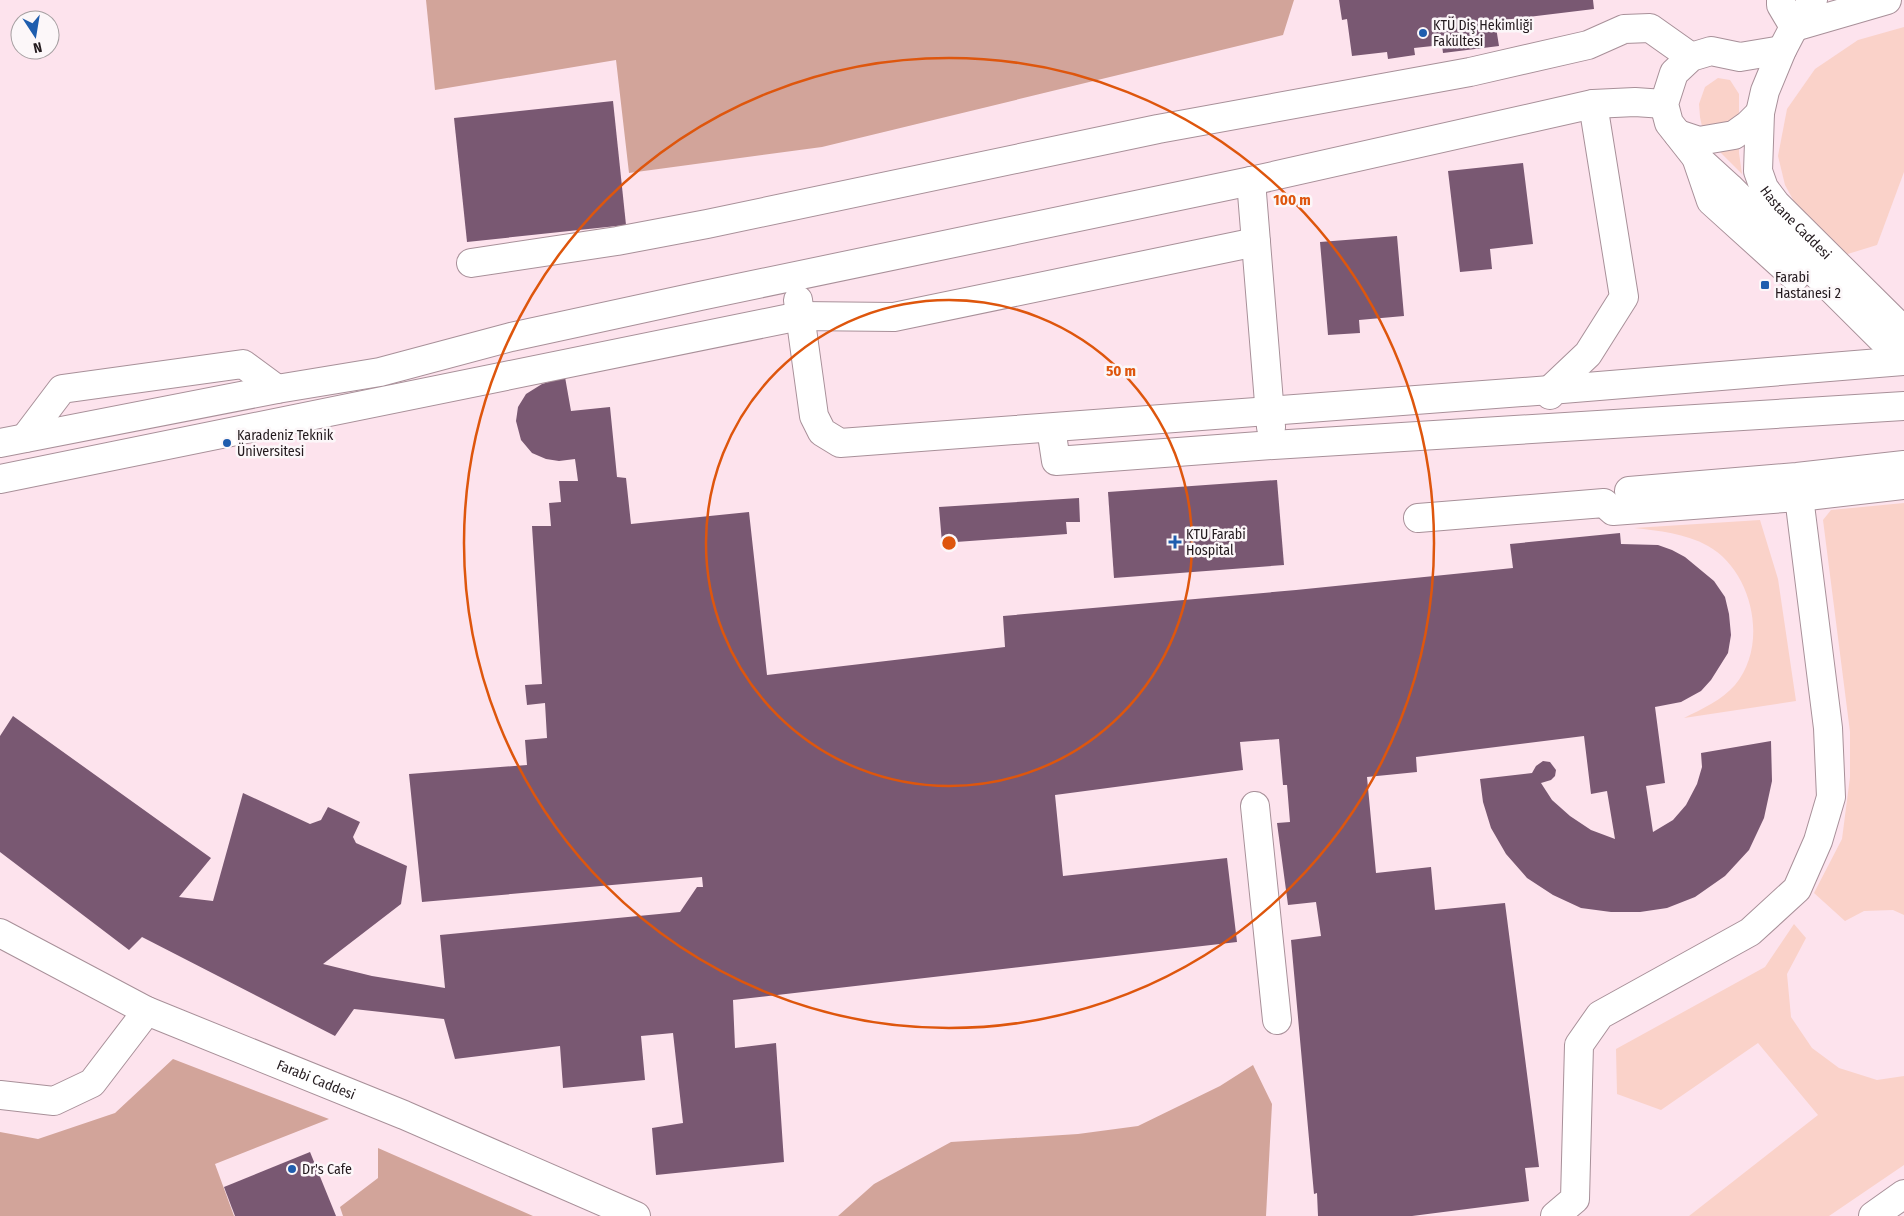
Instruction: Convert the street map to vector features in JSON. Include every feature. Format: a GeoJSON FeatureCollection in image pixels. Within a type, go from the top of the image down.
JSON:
{"type":"FeatureCollection","features":[{"type":"Feature","properties":{"kind":"street"},"geometry":{"type":"LineString","coordinates":[[1781,0],[1788,38]]}},
{"type":"Feature","properties":{"kind":"street","name":"Hastane Caddesi"},"geometry":{"type":"LineString","coordinates":[[1678,134],[1699,141],[1734,135],[1748,125],[1763,102],[1788,38],[1813,0]]}},
{"type":"Feature","properties":{"kind":"street"},"geometry":{"type":"LineString","coordinates":[[13,441],[277,389],[380,372],[511,337],[1251,181],[1593,104],[1635,102],[1664,104],[1674,73],[1691,57],[1711,51],[1740,57],[1887,0]]}},
{"type":"Feature","properties":{"kind":"street"},"geometry":{"type":"LineString","coordinates":[[471,263],[698,225],[1158,129],[1470,72],[1588,45],[1624,29],[1650,28],[1691,57]]}},
{"type":"Feature","properties":{"kind":"street","name":"Hastane Caddesi"},"geometry":{"type":"LineString","coordinates":[[1740,57],[1755,69],[1763,102],[1758,170],[1764,188],[1776,204],[1904,331]]}},
{"type":"Feature","properties":{"kind":"street"},"geometry":{"type":"LineString","coordinates":[[1548,428],[1550,390],[1588,354],[1624,298],[1593,104]]}},
{"type":"Feature","properties":{"kind":"street","name":"Hastane Caddesi"},"geometry":{"type":"LineString","coordinates":[[1664,104],[1669,123],[1695,156],[1729,186],[1904,361]]}},
{"type":"Feature","properties":{"kind":"street"},"geometry":{"type":"LineString","coordinates":[[1251,181],[1272,446]]}},
{"type":"Feature","properties":{"kind":"street"},"geometry":{"type":"LineString","coordinates":[[0,478],[800,316],[894,317],[1256,242]]}},
{"type":"Feature","properties":{"kind":"street"},"geometry":{"type":"LineString","coordinates":[[795,277],[814,416],[822,432],[840,443],[1550,390],[1904,361]]}},
{"type":"Feature","properties":{"kind":"street"},"geometry":{"type":"LineString","coordinates":[[13,441],[62,390],[243,364],[277,389]]}},
{"type":"Feature","properties":{"kind":"street"},"geometry":{"type":"LineString","coordinates":[[1051,428],[1056,461],[1904,406]]}},
{"type":"Feature","properties":{"kind":"street"},"geometry":{"type":"LineString","coordinates":[[1604,503],[1610,493],[1797,477],[1904,465]]}},
{"type":"Feature","properties":{"kind":"street"},"geometry":{"type":"LineString","coordinates":[[1604,503],[1612,512],[1799,497],[1904,485]]}},
{"type":"Feature","properties":{"kind":"street"},"geometry":{"type":"LineString","coordinates":[[1556,1216],[1575,1199],[1579,1045],[1600,1015],[1750,932],[1798,889],[1818,841],[1831,796],[1828,728],[1799,497]]}},
{"type":"Feature","properties":{"kind":"street"},"geometry":{"type":"LineString","coordinates":[[1418,518],[1604,503]]}},
{"type":"Feature","properties":{"kind":"street"},"geometry":{"type":"LineString","coordinates":[[1255,806],[1277,1020]]}},
{"type":"Feature","properties":{"kind":"street","name":"Farabi Caddesi"},"geometry":{"type":"LineString","coordinates":[[0,933],[147,1011],[404,1115],[636,1216]]}},
{"type":"Feature","properties":{"kind":"street"},"geometry":{"type":"LineString","coordinates":[[0,1095],[54,1101],[92,1083],[147,1011]]}},
{"type":"Feature","properties":{"kind":"street"},"geometry":{"type":"LineString","coordinates":[[1873,1216],[1904,1194]]}},
{"type":"Feature","properties":{"kind":"shaded area"},"geometry":{"type":"Polygon","coordinates":[[[426,0],[1294,0],[1283,35],[822,147],[629,173],[616,60],[435,90],[426,0]]]}},
{"type":"Feature","properties":{"kind":"shaded area"},"geometry":{"type":"Polygon","coordinates":[[[1904,27],[1904,172],[1877,245],[1838,257],[1808,227],[1785,185],[1778,156],[1787,109],[1815,69],[1858,40],[1904,27]]]}},
{"type":"Feature","properties":{"kind":"shaded area"},"geometry":{"type":"Polygon","coordinates":[[[1718,78],[1730,80],[1739,94],[1739,153],[1742,174],[1704,136],[1699,104],[1705,87],[1718,78]]]}},
{"type":"Feature","properties":{"kind":"shaded area"},"geometry":{"type":"Polygon","coordinates":[[[1904,503],[1904,915],[1893,910],[1864,911],[1845,921],[1814,893],[1842,839],[1850,777],[1850,732],[1823,520],[1831,510],[1904,503]]]}},
{"type":"Feature","properties":{"kind":"shaded area"},"geometry":{"type":"Polygon","coordinates":[[[1760,520],[1778,579],[1796,701],[1684,718],[1724,695],[1735,685],[1745,669],[1751,650],[1753,630],[1751,610],[1745,590],[1736,573],[1723,558],[1708,546],[1681,535],[1634,528],[1760,520]]]}},
{"type":"Feature","properties":{"kind":"shaded area"},"geometry":{"type":"Polygon","coordinates":[[[1794,924],[1806,938],[1787,974],[1791,1017],[1812,1048],[1839,1068],[1877,1080],[1904,1076],[1904,1165],[1829,1216],[1689,1216],[1818,1115],[1758,1043],[1661,1110],[1617,1094],[1616,1049],[1765,967],[1794,924]]]}},
{"type":"Feature","properties":{"kind":"shaded area"},"geometry":{"type":"Polygon","coordinates":[[[173,1059],[329,1119],[215,1164],[234,1216],[0,1216],[0,1132],[38,1139],[115,1113],[173,1059]]]}},
{"type":"Feature","properties":{"kind":"shaded area"},"geometry":{"type":"Polygon","coordinates":[[[1253,1065],[1272,1104],[1266,1216],[838,1216],[874,1184],[951,1142],[1078,1134],[1138,1126],[1220,1086],[1253,1065]]]}},
{"type":"Feature","properties":{"kind":"shaded area"},"geometry":{"type":"Polygon","coordinates":[[[378,1148],[533,1216],[343,1216],[340,1207],[378,1178],[378,1148]]]}},
{"type":"Feature","properties":{"kind":"building","name":"KTÜ Diş Hekimliği Fakültesi"},"geometry":{"type":"Polygon","coordinates":[[[1339,0],[1593,0],[1594,9],[1495,21],[1499,46],[1443,53],[1442,45],[1414,48],[1415,55],[1388,59],[1387,52],[1352,56],[1347,19],[1342,20],[1339,0]]]}},
{"type":"Feature","properties":{"kind":"building"},"geometry":{"type":"Polygon","coordinates":[[[613,101],[626,225],[467,242],[454,118],[613,101]]]}},
{"type":"Feature","properties":{"kind":"building"},"geometry":{"type":"Polygon","coordinates":[[[1523,163],[1533,244],[1490,249],[1492,269],[1460,272],[1448,171],[1523,163]]]}},
{"type":"Feature","properties":{"kind":"building"},"geometry":{"type":"Polygon","coordinates":[[[1397,236],[1404,316],[1359,320],[1360,333],[1328,335],[1320,242],[1397,236]]]}},
{"type":"Feature","properties":{"kind":"building"},"geometry":{"type":"Polygon","coordinates":[[[565,377],[571,411],[610,407],[617,477],[626,478],[631,524],[749,512],[767,675],[1005,647],[1003,616],[1296,590],[1513,568],[1510,544],[1620,533],[1621,544],[1658,545],[1672,550],[1685,557],[1714,581],[1725,597],[1731,635],[1728,653],[1711,680],[1701,691],[1681,702],[1655,707],[1665,783],[1646,786],[1653,832],[1673,820],[1686,805],[1697,784],[1702,767],[1701,753],[1771,741],[1772,781],[1764,818],[1749,850],[1725,876],[1695,897],[1667,908],[1640,912],[1611,912],[1581,908],[1553,895],[1527,878],[1506,854],[1491,828],[1483,802],[1480,779],[1532,773],[1536,766],[1543,761],[1550,762],[1556,770],[1555,776],[1551,780],[1541,783],[1552,800],[1570,816],[1591,830],[1615,839],[1607,791],[1591,794],[1584,736],[1416,757],[1417,772],[1367,777],[1376,873],[1431,867],[1435,910],[1505,903],[1539,1167],[1525,1168],[1529,1201],[1412,1216],[1318,1216],[1317,1193],[1314,1194],[1291,940],[1321,936],[1316,902],[1288,905],[1277,823],[1290,822],[1287,785],[1283,785],[1279,739],[1240,742],[1243,770],[1055,795],[1063,876],[1227,858],[1237,942],[733,1000],[735,1048],[776,1043],[784,1162],[656,1175],[652,1128],[683,1123],[673,1033],[641,1036],[645,1080],[563,1088],[560,1046],[455,1059],[444,1019],[354,1009],[335,1036],[142,937],[129,950],[0,852],[0,736],[13,716],[211,858],[179,897],[213,901],[243,793],[310,824],[321,820],[328,807],[360,822],[353,837],[356,843],[407,866],[401,904],[323,964],[372,976],[445,988],[440,935],[680,912],[697,887],[703,887],[702,877],[422,902],[409,774],[527,765],[525,740],[547,738],[545,703],[527,705],[525,685],[542,684],[532,526],[551,526],[549,503],[561,502],[559,481],[578,481],[575,459],[559,461],[546,459],[532,453],[521,440],[516,421],[518,407],[526,394],[542,384],[565,377]]]}},
{"type":"Feature","properties":{"kind":"building"},"geometry":{"type":"Polygon","coordinates":[[[1277,480],[1284,565],[1114,578],[1108,492],[1277,480]]]}},
{"type":"Feature","properties":{"kind":"building"},"geometry":{"type":"Polygon","coordinates":[[[1079,498],[1080,522],[1066,522],[1067,534],[942,543],[939,507],[1079,498]]]}},
{"type":"Feature","properties":{"kind":"building","name":"Dr's Cafe"},"geometry":{"type":"Polygon","coordinates":[[[310,1152],[336,1216],[235,1216],[224,1187],[310,1152]]]}},
{"type":"Feature","properties":{"kind":"place","name":"KTÜ Diş Hekimliği Fakültesi"},"geometry":{"type":"Point","coordinates":[1423,33]}},
{"type":"Feature","properties":{"kind":"place","name":"Farabi Hastanesi 2"},"geometry":{"type":"Point","coordinates":[1765,285]}},
{"type":"Feature","properties":{"kind":"place","name":"Karadeniz Teknik Üniversitesi"},"geometry":{"type":"Point","coordinates":[227,443]}},
{"type":"Feature","properties":{"kind":"place","name":"KTU Farabi Hospital"},"geometry":{"type":"Point","coordinates":[1175,542]}},
{"type":"Feature","properties":{"kind":"place","name":"Dr's Cafe"},"geometry":{"type":"Point","coordinates":[292,1169]}}]}
